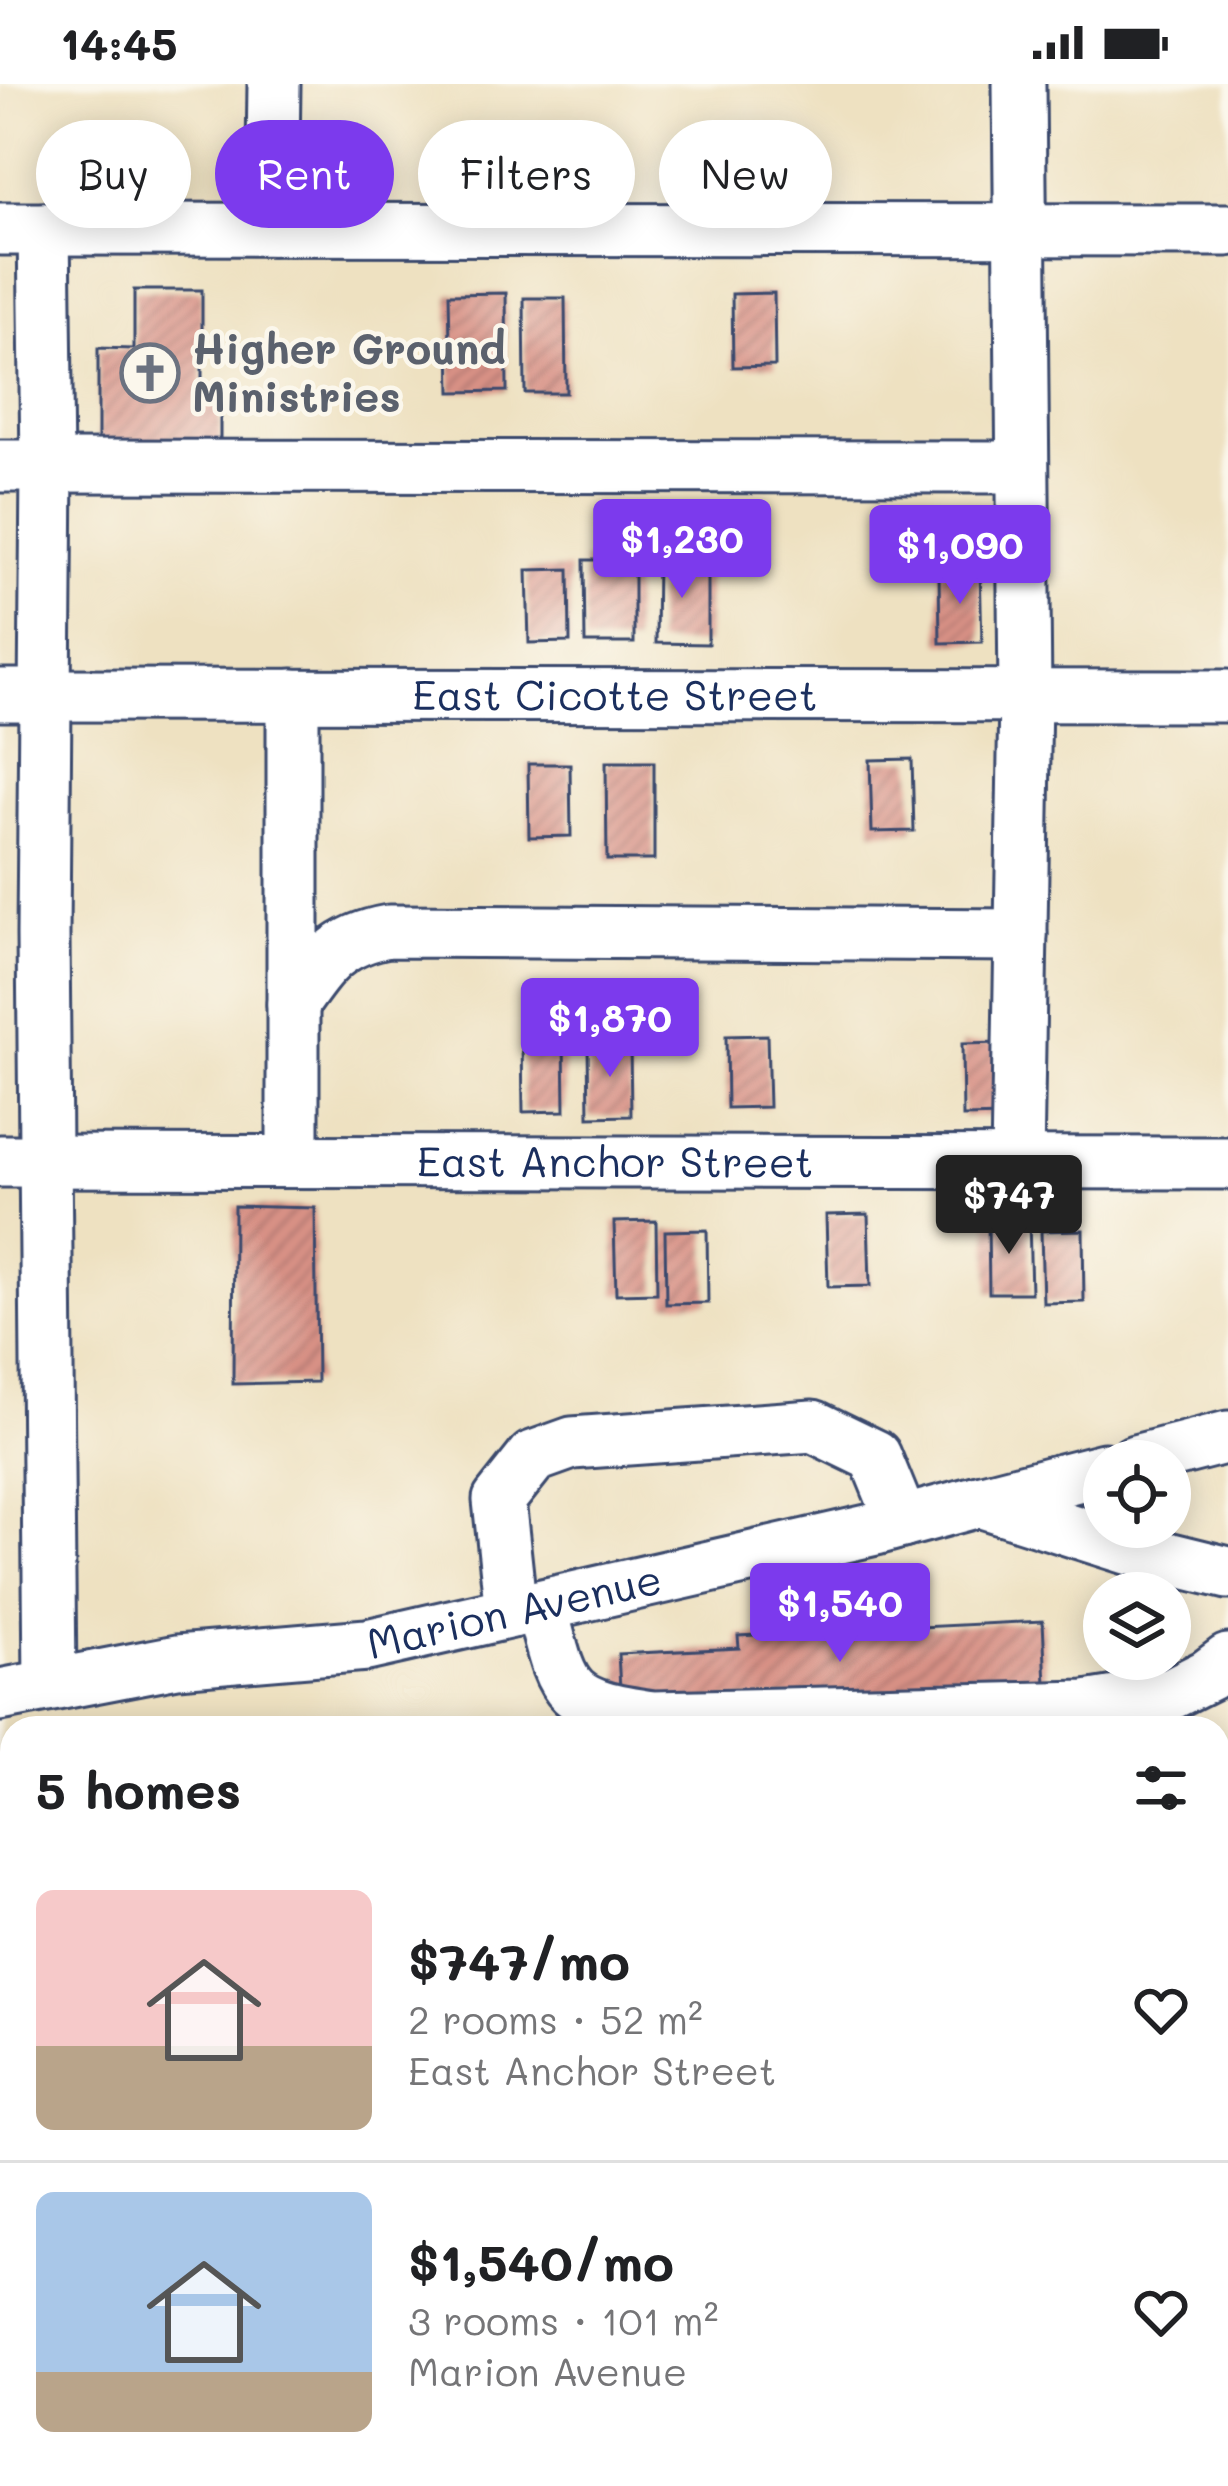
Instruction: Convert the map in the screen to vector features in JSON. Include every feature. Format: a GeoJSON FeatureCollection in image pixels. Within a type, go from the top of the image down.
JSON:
{"type":"FeatureCollection","features":[{"type":"Feature","properties":{"kind":"street"},"geometry":{"type":"LineString","coordinates":[[272,229],[274,84]]}},
{"type":"Feature","properties":{"kind":"street"},"geometry":{"type":"LineString","coordinates":[[1017,1162],[1025,696],[1019,84]]}},
{"type":"Feature","properties":{"kind":"street"},"geometry":{"type":"LineString","coordinates":[[50,1684],[23,1161],[22,229],[1228,230]]}},
{"type":"Feature","properties":{"kind":"street"},"geometry":{"type":"LineString","coordinates":[[24,466],[1022,467]]}},
{"type":"Feature","properties":{"kind":"street","name":"East Cicotte Street"},"geometry":{"type":"LineString","coordinates":[[22,695],[1228,696]]}},
{"type":"Feature","properties":{"kind":"street"},"geometry":{"type":"LineString","coordinates":[[293,695],[293,1161]]}},
{"type":"Feature","properties":{"kind":"street"},"geometry":{"type":"LineString","coordinates":[[293,1004],[323,962],[342,947],[362,936],[389,932],[1021,935]]}},
{"type":"Feature","properties":{"kind":"street","name":"East Anchor Street"},"geometry":{"type":"LineString","coordinates":[[23,1161],[1228,1163]]}},
{"type":"Feature","properties":{"kind":"street"},"geometry":{"type":"LineString","coordinates":[[647,1716],[586,1703],[567,1686],[526,1609],[499,1500],[532,1457],[572,1443],[813,1426],[875,1456],[902,1522]]}},
{"type":"Feature","properties":{"kind":"street"},"geometry":{"type":"LineString","coordinates":[[1191,1447],[1228,1437]]}},
{"type":"Feature","properties":{"kind":"street","name":"Marion Avenue"},"geometry":{"type":"LineString","coordinates":[[0,1695],[177,1661],[367,1645],[902,1522],[1083,1474]]}},
{"type":"Feature","properties":{"kind":"street"},"geometry":{"type":"LineString","coordinates":[[980,1501],[1228,1574]]}},
{"type":"Feature","properties":{"kind":"street"},"geometry":{"type":"LineString","coordinates":[[695,1716],[1086,1707],[1172,1693],[1228,1660]]}},
{"type":"Feature","properties":{"kind":"building","name":"Higher Ground Ministries"},"geometry":{"type":"Polygon","coordinates":[[[134,290],[202,290],[202,397],[220,397],[220,449],[98,449],[98,348],[134,349],[134,290]]]}},
{"type":"Feature","properties":{"kind":"building"},"geometry":{"type":"Polygon","coordinates":[[[506,293],[507,391],[451,392],[449,294],[506,293]]]}},
{"type":"Feature","properties":{"kind":"building"},"geometry":{"type":"Polygon","coordinates":[[[774,293],[775,366],[733,367],[732,294],[774,293]]]}},
{"type":"Feature","properties":{"kind":"building"},"geometry":{"type":"Polygon","coordinates":[[[524,298],[565,298],[566,393],[525,393],[524,298]]]}},
{"type":"Feature","properties":{"kind":"building"},"geometry":{"type":"Polygon","coordinates":[[[657,559],[708,559],[708,644],[656,643],[657,559]]]}},
{"type":"Feature","properties":{"kind":"building"},"geometry":{"type":"Polygon","coordinates":[[[584,560],[634,560],[634,643],[585,643],[584,560]]]}},
{"type":"Feature","properties":{"kind":"building"},"geometry":{"type":"Polygon","coordinates":[[[569,569],[570,642],[529,643],[527,570],[569,569]]]}},
{"type":"Feature","properties":{"kind":"building"},"geometry":{"type":"Polygon","coordinates":[[[980,570],[982,642],[940,643],[939,571],[980,570]]]}},
{"type":"Feature","properties":{"kind":"building"},"geometry":{"type":"Polygon","coordinates":[[[912,759],[914,831],[872,832],[870,760],[912,759]]]}},
{"type":"Feature","properties":{"kind":"building"},"geometry":{"type":"Polygon","coordinates":[[[606,762],[654,762],[654,860],[607,860],[606,762]]]}},
{"type":"Feature","properties":{"kind":"building"},"geometry":{"type":"Polygon","coordinates":[[[528,764],[570,764],[571,836],[529,837],[528,764]]]}},
{"type":"Feature","properties":{"kind":"building"},"geometry":{"type":"Polygon","coordinates":[[[767,1035],[769,1107],[727,1108],[726,1036],[767,1035]]]}},
{"type":"Feature","properties":{"kind":"building"},"geometry":{"type":"Polygon","coordinates":[[[564,1039],[565,1111],[523,1112],[522,1040],[564,1039]]]}},
{"type":"Feature","properties":{"kind":"building"},"geometry":{"type":"Polygon","coordinates":[[[1004,1043],[1005,1116],[963,1117],[962,1044],[1004,1043]]]}},
{"type":"Feature","properties":{"kind":"building"},"geometry":{"type":"Polygon","coordinates":[[[630,1044],[631,1116],[589,1117],[588,1045],[630,1044]]]}},
{"type":"Feature","properties":{"kind":"building"},"geometry":{"type":"Polygon","coordinates":[[[234,1206],[315,1208],[317,1382],[233,1384],[234,1206]]]}},
{"type":"Feature","properties":{"kind":"building"},"geometry":{"type":"Polygon","coordinates":[[[868,1214],[870,1286],[828,1287],[826,1215],[868,1214]]]}},
{"type":"Feature","properties":{"kind":"building"},"geometry":{"type":"Polygon","coordinates":[[[1029,1220],[1031,1293],[989,1293],[988,1221],[1029,1220]]]}},
{"type":"Feature","properties":{"kind":"building"},"geometry":{"type":"Polygon","coordinates":[[[656,1221],[657,1293],[616,1294],[614,1222],[656,1221]]]}},
{"type":"Feature","properties":{"kind":"building"},"geometry":{"type":"Polygon","coordinates":[[[707,1230],[708,1303],[666,1304],[665,1231],[707,1230]]]}},
{"type":"Feature","properties":{"kind":"building"},"geometry":{"type":"Polygon","coordinates":[[[1083,1230],[1084,1302],[1043,1303],[1041,1231],[1083,1230]]]}},
{"type":"Feature","properties":{"kind":"building"},"geometry":{"type":"Polygon","coordinates":[[[1043,1621],[1046,1685],[621,1706],[618,1654],[739,1648],[738,1636],[1043,1621]]]}},
{"type":"Feature","properties":{"kind":"place","name":"Higher Ground Ministries"},"geometry":{"type":"Point","coordinates":[150,373]}}]}
